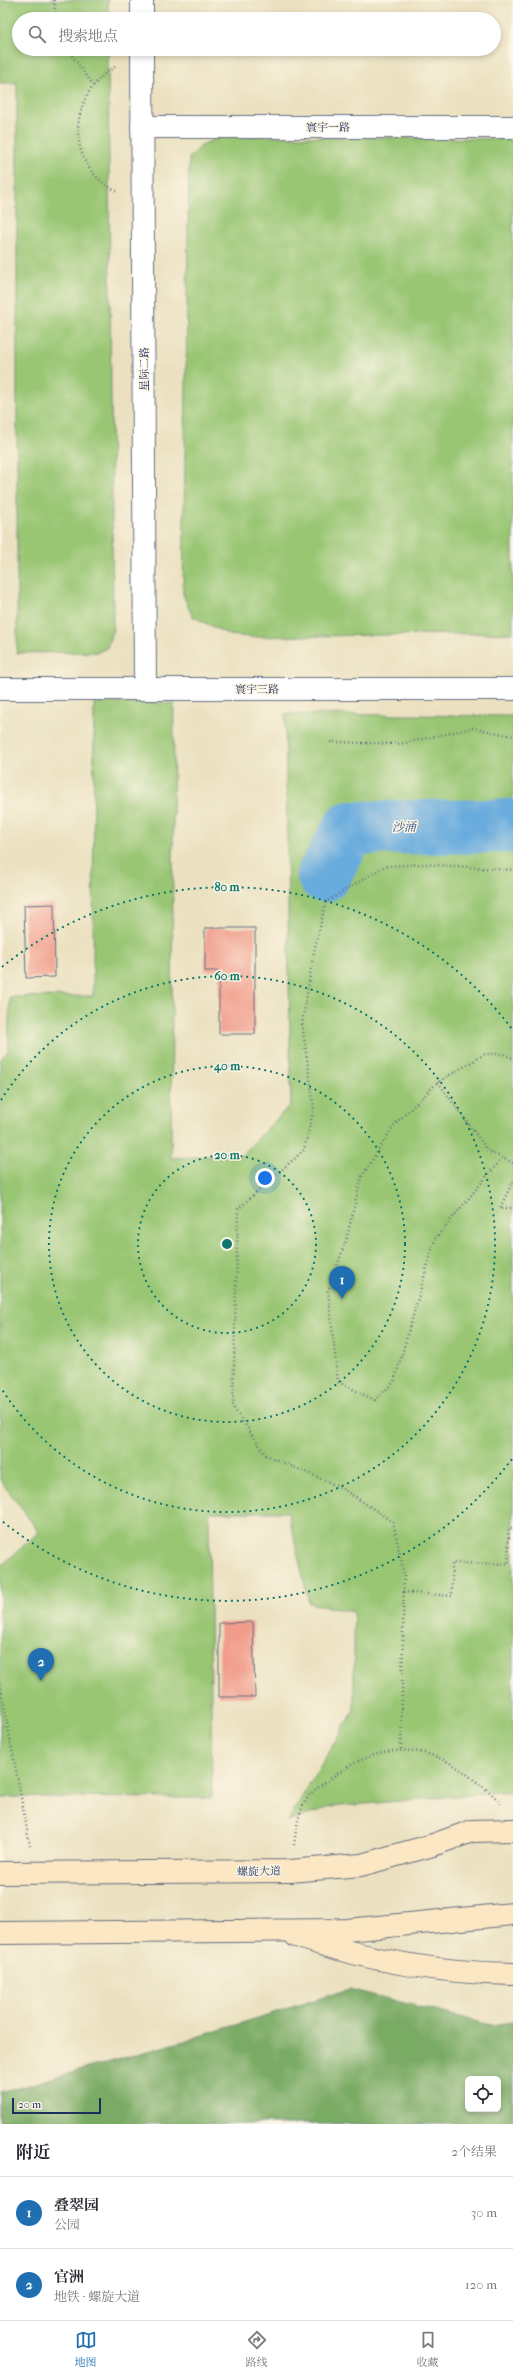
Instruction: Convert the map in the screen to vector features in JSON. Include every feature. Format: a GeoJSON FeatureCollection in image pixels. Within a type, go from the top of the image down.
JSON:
{"type":"FeatureCollection","features":[{"type":"Feature","properties":{"kind":"main road","name":"螺旋大道"},"geometry":{"type":"LineString","coordinates":[[0,1873],[290,1871],[361,1865],[433,1845],[472,1831],[513,1830]]}},
{"type":"Feature","properties":{"kind":"main road"},"geometry":{"type":"LineString","coordinates":[[0,1933],[347,1930],[513,1914]]}},
{"type":"Feature","properties":{"kind":"main road"},"geometry":{"type":"LineString","coordinates":[[282,1931],[343,1952],[447,1970],[513,1974]]}},
{"type":"Feature","properties":{"kind":"street"},"geometry":{"type":"LineString","coordinates":[[142,0],[142,12]]}},
{"type":"Feature","properties":{"kind":"street","name":"星际二路"},"geometry":{"type":"LineString","coordinates":[[142,56],[145,689]]}},
{"type":"Feature","properties":{"kind":"street","name":"寰宇一路"},"geometry":{"type":"LineString","coordinates":[[142,126],[513,127]]}},
{"type":"Feature","properties":{"kind":"street","name":"寰宇三路"},"geometry":{"type":"LineString","coordinates":[[0,689],[513,689]]}},
{"type":"Feature","properties":{"kind":"path"},"geometry":{"type":"LineString","coordinates":[[54,0],[55,12]]}},
{"type":"Feature","properties":{"kind":"path"},"geometry":{"type":"LineString","coordinates":[[72,56],[93,85]]}},
{"type":"Feature","properties":{"kind":"path"},"geometry":{"type":"LineString","coordinates":[[122,63],[101,77],[86,94],[77,129],[81,152],[86,163],[102,182],[122,193]]}},
{"type":"Feature","properties":{"kind":"path"},"geometry":{"type":"LineString","coordinates":[[330,742],[400,744],[473,728],[513,736]]}},
{"type":"Feature","properties":{"kind":"path"},"geometry":{"type":"LineString","coordinates":[[401,1749],[404,1574],[393,1522],[340,1487],[266,1455],[233,1407],[238,1209],[304,1150],[314,1107],[302,1024],[314,951],[326,902],[385,866],[426,864],[513,870]]}},
{"type":"Feature","properties":{"kind":"path"},"geometry":{"type":"LineString","coordinates":[[502,1158],[435,1239],[394,1382],[375,1400],[338,1382],[328,1291],[346,1241],[361,1178],[394,1125],[438,1082],[485,1054],[503,1054],[513,1058]]}},
{"type":"Feature","properties":{"kind":"path"},"geometry":{"type":"LineString","coordinates":[[438,1082],[488,1151],[513,1163]]}},
{"type":"Feature","properties":{"kind":"path"},"geometry":{"type":"LineString","coordinates":[[513,1181],[500,1208],[513,1208]]}},
{"type":"Feature","properties":{"kind":"path"},"geometry":{"type":"LineString","coordinates":[[403,1592],[452,1596],[452,1563],[508,1564],[509,1528],[513,1528]]}},
{"type":"Feature","properties":{"kind":"path"},"geometry":{"type":"LineString","coordinates":[[0,1684],[35,1872]]}},
{"type":"Feature","properties":{"kind":"path"},"geometry":{"type":"LineString","coordinates":[[290,1871],[297,1822],[309,1796],[337,1774],[370,1754],[401,1749],[442,1758],[465,1772],[498,1800],[513,1830]]}},
{"type":"Feature","properties":{"kind":"green space"},"geometry":{"type":"Polygon","coordinates":[[[0,0],[108,0],[108,12],[12,12],[12,56],[108,56],[113,629],[107,648],[98,652],[17,653],[17,83],[0,83],[0,0]]]}},
{"type":"Feature","properties":{"kind":"green space"},"geometry":{"type":"Polygon","coordinates":[[[224,136],[513,139],[513,633],[250,637],[229,635],[192,616],[183,594],[189,158],[203,144],[224,136]]]}},
{"type":"Feature","properties":{"kind":"green space"},"geometry":{"type":"Polygon","coordinates":[[[94,703],[174,703],[171,1158],[242,1155],[291,1104],[285,714],[513,716],[513,1791],[330,1807],[287,1822],[354,1710],[354,1612],[309,1603],[288,1512],[209,1512],[212,1798],[0,1797],[0,1567],[39,1532],[0,1480],[0,1060],[8,1051],[10,997],[93,996],[94,703]]]}},
{"type":"Feature","properties":{"kind":"green space"},"geometry":{"type":"Polygon","coordinates":[[[349,1989],[491,2025],[513,2022],[513,2124],[0,2124],[0,2093],[191,2039],[349,1989]]]}},
{"type":"Feature","properties":{"kind":"building"},"geometry":{"type":"Polygon","coordinates":[[[54,904],[55,977],[26,978],[24,905],[54,904]]]}},
{"type":"Feature","properties":{"kind":"building"},"geometry":{"type":"Polygon","coordinates":[[[205,928],[255,928],[255,1034],[219,1034],[219,971],[205,971],[205,928]]]}},
{"type":"Feature","properties":{"kind":"building"},"geometry":{"type":"Polygon","coordinates":[[[253,1622],[255,1697],[219,1697],[219,1623],[253,1622]]]}},
{"type":"Feature","properties":{"kind":"waterway","name":"沙涌"},"geometry":{"type":"LineString","coordinates":[[324,875],[350,828],[513,826]]}},
{"type":"Feature","properties":{"kind":"place","name":"叠翠园"},"geometry":{"type":"Point","coordinates":[342,1299]}},
{"type":"Feature","properties":{"kind":"place","name":"官洲"},"geometry":{"type":"Point","coordinates":[41,1681]}}]}
